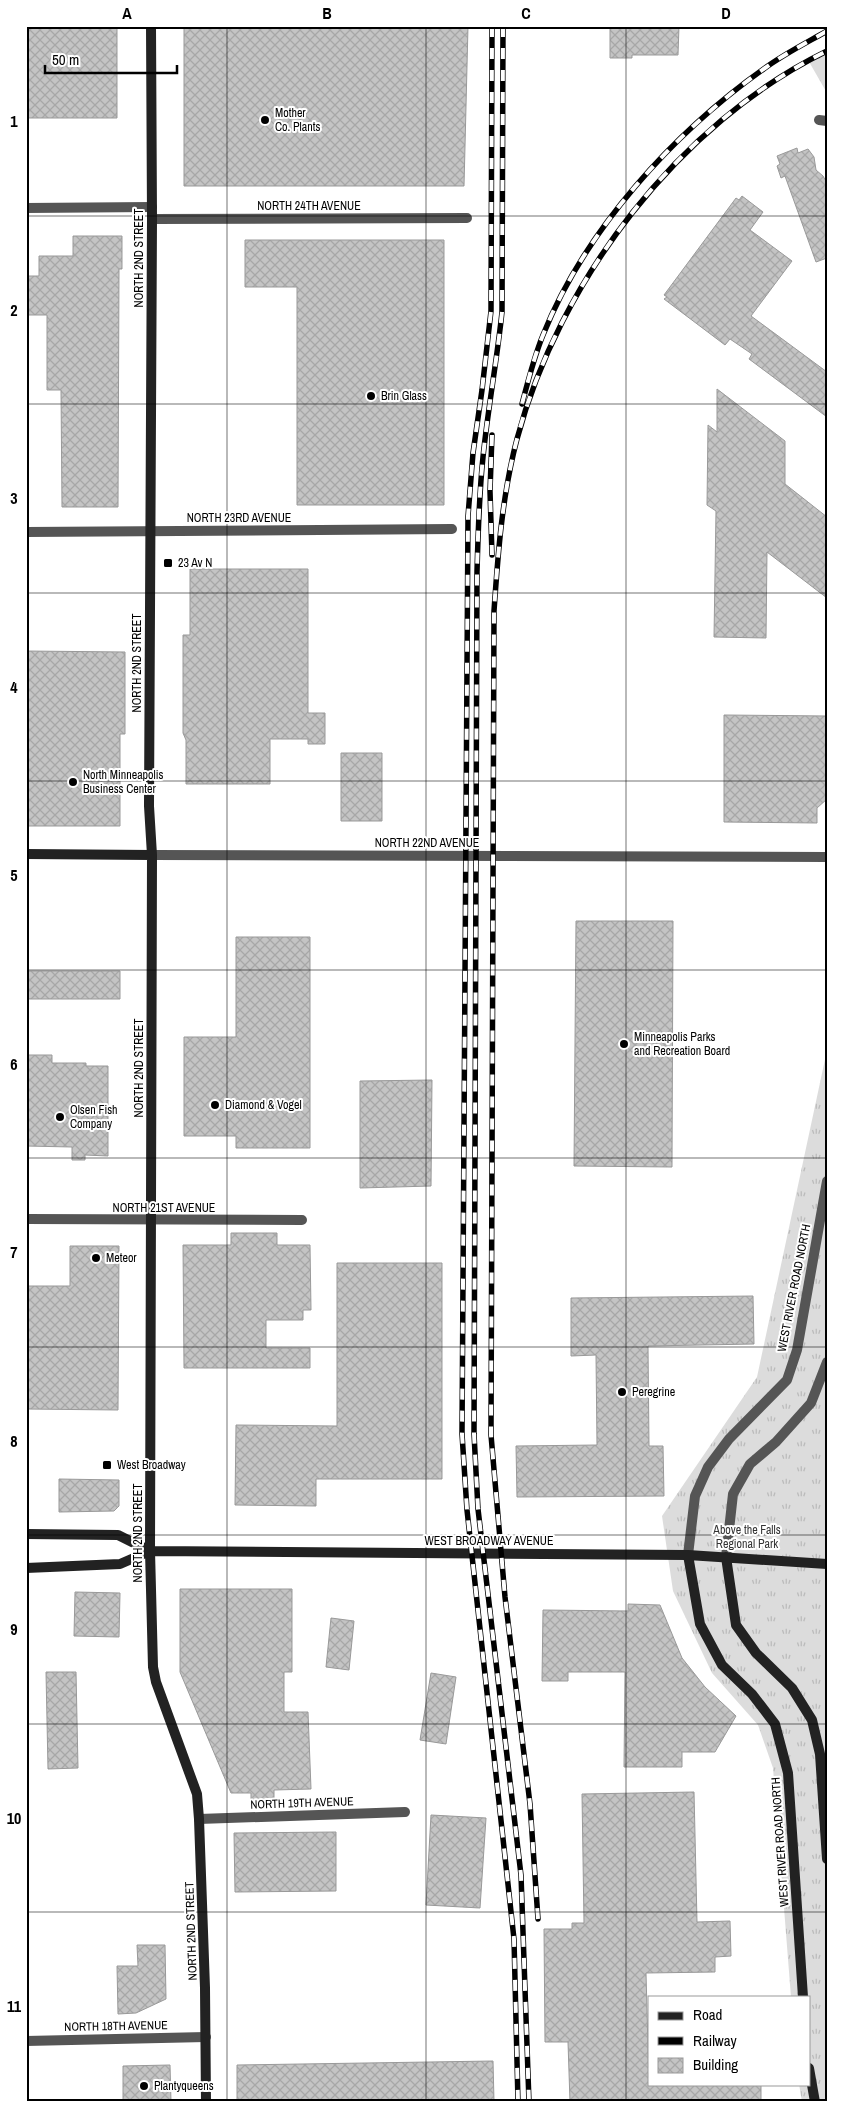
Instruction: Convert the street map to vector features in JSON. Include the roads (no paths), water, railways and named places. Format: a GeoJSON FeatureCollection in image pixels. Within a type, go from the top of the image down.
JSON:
{"type":"FeatureCollection","features":[{"type":"Feature","properties":{"kind":"street","name":"NORTH 2ND STREET"},"geometry":{"type":"LineString","coordinates":[[151,26],[149,806],[152,855],[150,1551],[153,1667],[156,1682],[197,1794],[206,2037],[206,2102]]}},
{"type":"Feature","properties":{"kind":"street"},"geometry":{"type":"LineString","coordinates":[[26,208],[152,207]]}},
{"type":"Feature","properties":{"kind":"street","name":"NORTH 24TH AVENUE"},"geometry":{"type":"LineString","coordinates":[[152,219],[467,218]]}},
{"type":"Feature","properties":{"kind":"street","name":"NORTH 23RD AVENUE"},"geometry":{"type":"LineString","coordinates":[[26,532],[452,529]]}},
{"type":"Feature","properties":{"kind":"street","name":"NORTH 22ND AVENUE"},"geometry":{"type":"LineString","coordinates":[[26,854],[827,857]]}},
{"type":"Feature","properties":{"kind":"street","name":"WEST RIVER ROAD NORTH"},"geometry":{"type":"LineString","coordinates":[[804,1996],[788,1773],[775,1724],[752,1694],[722,1665],[700,1624],[688,1555],[695,1496],[708,1467],[729,1439],[787,1380],[797,1350],[827,1181]]}},
{"type":"Feature","properties":{"kind":"street","name":"NORTH 21ST AVENUE"},"geometry":{"type":"LineString","coordinates":[[26,1219],[152,1221],[302,1220]]}},
{"type":"Feature","properties":{"kind":"street"},"geometry":{"type":"LineString","coordinates":[[827,1362],[811,1403],[776,1442],[750,1464],[733,1494],[726,1557],[736,1625],[756,1653],[792,1688],[812,1720],[820,1754],[827,1859]]}},
{"type":"Feature","properties":{"kind":"street","name":"WEST BROADWAY AVENUE"},"geometry":{"type":"LineString","coordinates":[[26,1534],[118,1535],[150,1551]]}},
{"type":"Feature","properties":{"kind":"street","name":"WEST BROADWAY AVENUE"},"geometry":{"type":"LineString","coordinates":[[26,1568],[120,1564],[150,1551],[688,1555],[827,1564]]}},
{"type":"Feature","properties":{"kind":"street","name":"NORTH 19TH AVENUE"},"geometry":{"type":"LineString","coordinates":[[199,1819],[405,1812]]}},
{"type":"Feature","properties":{"kind":"street","name":"NORTH 18TH AVENUE"},"geometry":{"type":"LineString","coordinates":[[26,2040],[206,2037]]}},
{"type":"Feature","properties":{"kind":"street"},"geometry":{"type":"LineString","coordinates":[[810,2074],[815,2102]]}},
{"type":"Feature","properties":{"kind":"railway"},"geometry":{"type":"LineString","coordinates":[[492,26],[491,311],[473,453],[468,516],[462,1434],[467,1510],[514,1939],[518,2102]]}},
{"type":"Feature","properties":{"kind":"railway"},"geometry":{"type":"LineString","coordinates":[[503,26],[502,312],[483,457],[477,572],[474,1434],[478,1509],[521,1875],[529,2102]]}},
{"type":"Feature","properties":{"kind":"railway"},"geometry":{"type":"LineString","coordinates":[[522,404],[540,343],[561,296],[582,258],[607,222],[635,187],[665,153],[697,122],[731,94],[787,53],[827,31]]}},
{"type":"Feature","properties":{"kind":"railway"},"geometry":{"type":"LineString","coordinates":[[538,1919],[530,1804],[505,1597],[491,1435],[494,611],[504,503],[517,439],[536,380],[562,322],[595,266],[632,213],[675,164],[722,120],[773,82],[827,51]]}},
{"type":"Feature","properties":{"kind":"railway"},"geometry":{"type":"LineString","coordinates":[[492,435],[490,491],[492,555]]}},
{"type":"Feature","properties":{"kind":"place","name":"Mother Co. Plants"},"geometry":{"type":"Point","coordinates":[265,120]}},
{"type":"Feature","properties":{"kind":"place","name":"Brin Glass"},"geometry":{"type":"Point","coordinates":[371,396]}},
{"type":"Feature","properties":{"kind":"place","name":"23 Av N"},"geometry":{"type":"Point","coordinates":[168,563]}},
{"type":"Feature","properties":{"kind":"place","name":"North Minneapolis Business Center"},"geometry":{"type":"Point","coordinates":[73,782]}},
{"type":"Feature","properties":{"kind":"place","name":"Minneapolis Parks and Recreation Board"},"geometry":{"type":"Point","coordinates":[624,1044]}},
{"type":"Feature","properties":{"kind":"place","name":"Diamond & Vogel"},"geometry":{"type":"Point","coordinates":[215,1105]}},
{"type":"Feature","properties":{"kind":"place","name":"Olsen Fish Company"},"geometry":{"type":"Point","coordinates":[60,1117]}},
{"type":"Feature","properties":{"kind":"place","name":"Meteor"},"geometry":{"type":"Point","coordinates":[96,1258]}},
{"type":"Feature","properties":{"kind":"place","name":"Peregrine"},"geometry":{"type":"Point","coordinates":[622,1392]}},
{"type":"Feature","properties":{"kind":"place","name":"West Broadway"},"geometry":{"type":"Point","coordinates":[107,1465]}},
{"type":"Feature","properties":{"kind":"place","name":"Plantyqueens"},"geometry":{"type":"Point","coordinates":[144,2086]}},
{"type":"Feature","properties":{"kind":"park label","name":"Above the Falls Regional Park"},"geometry":{"type":"Point","coordinates":[747,1537]}}]}
